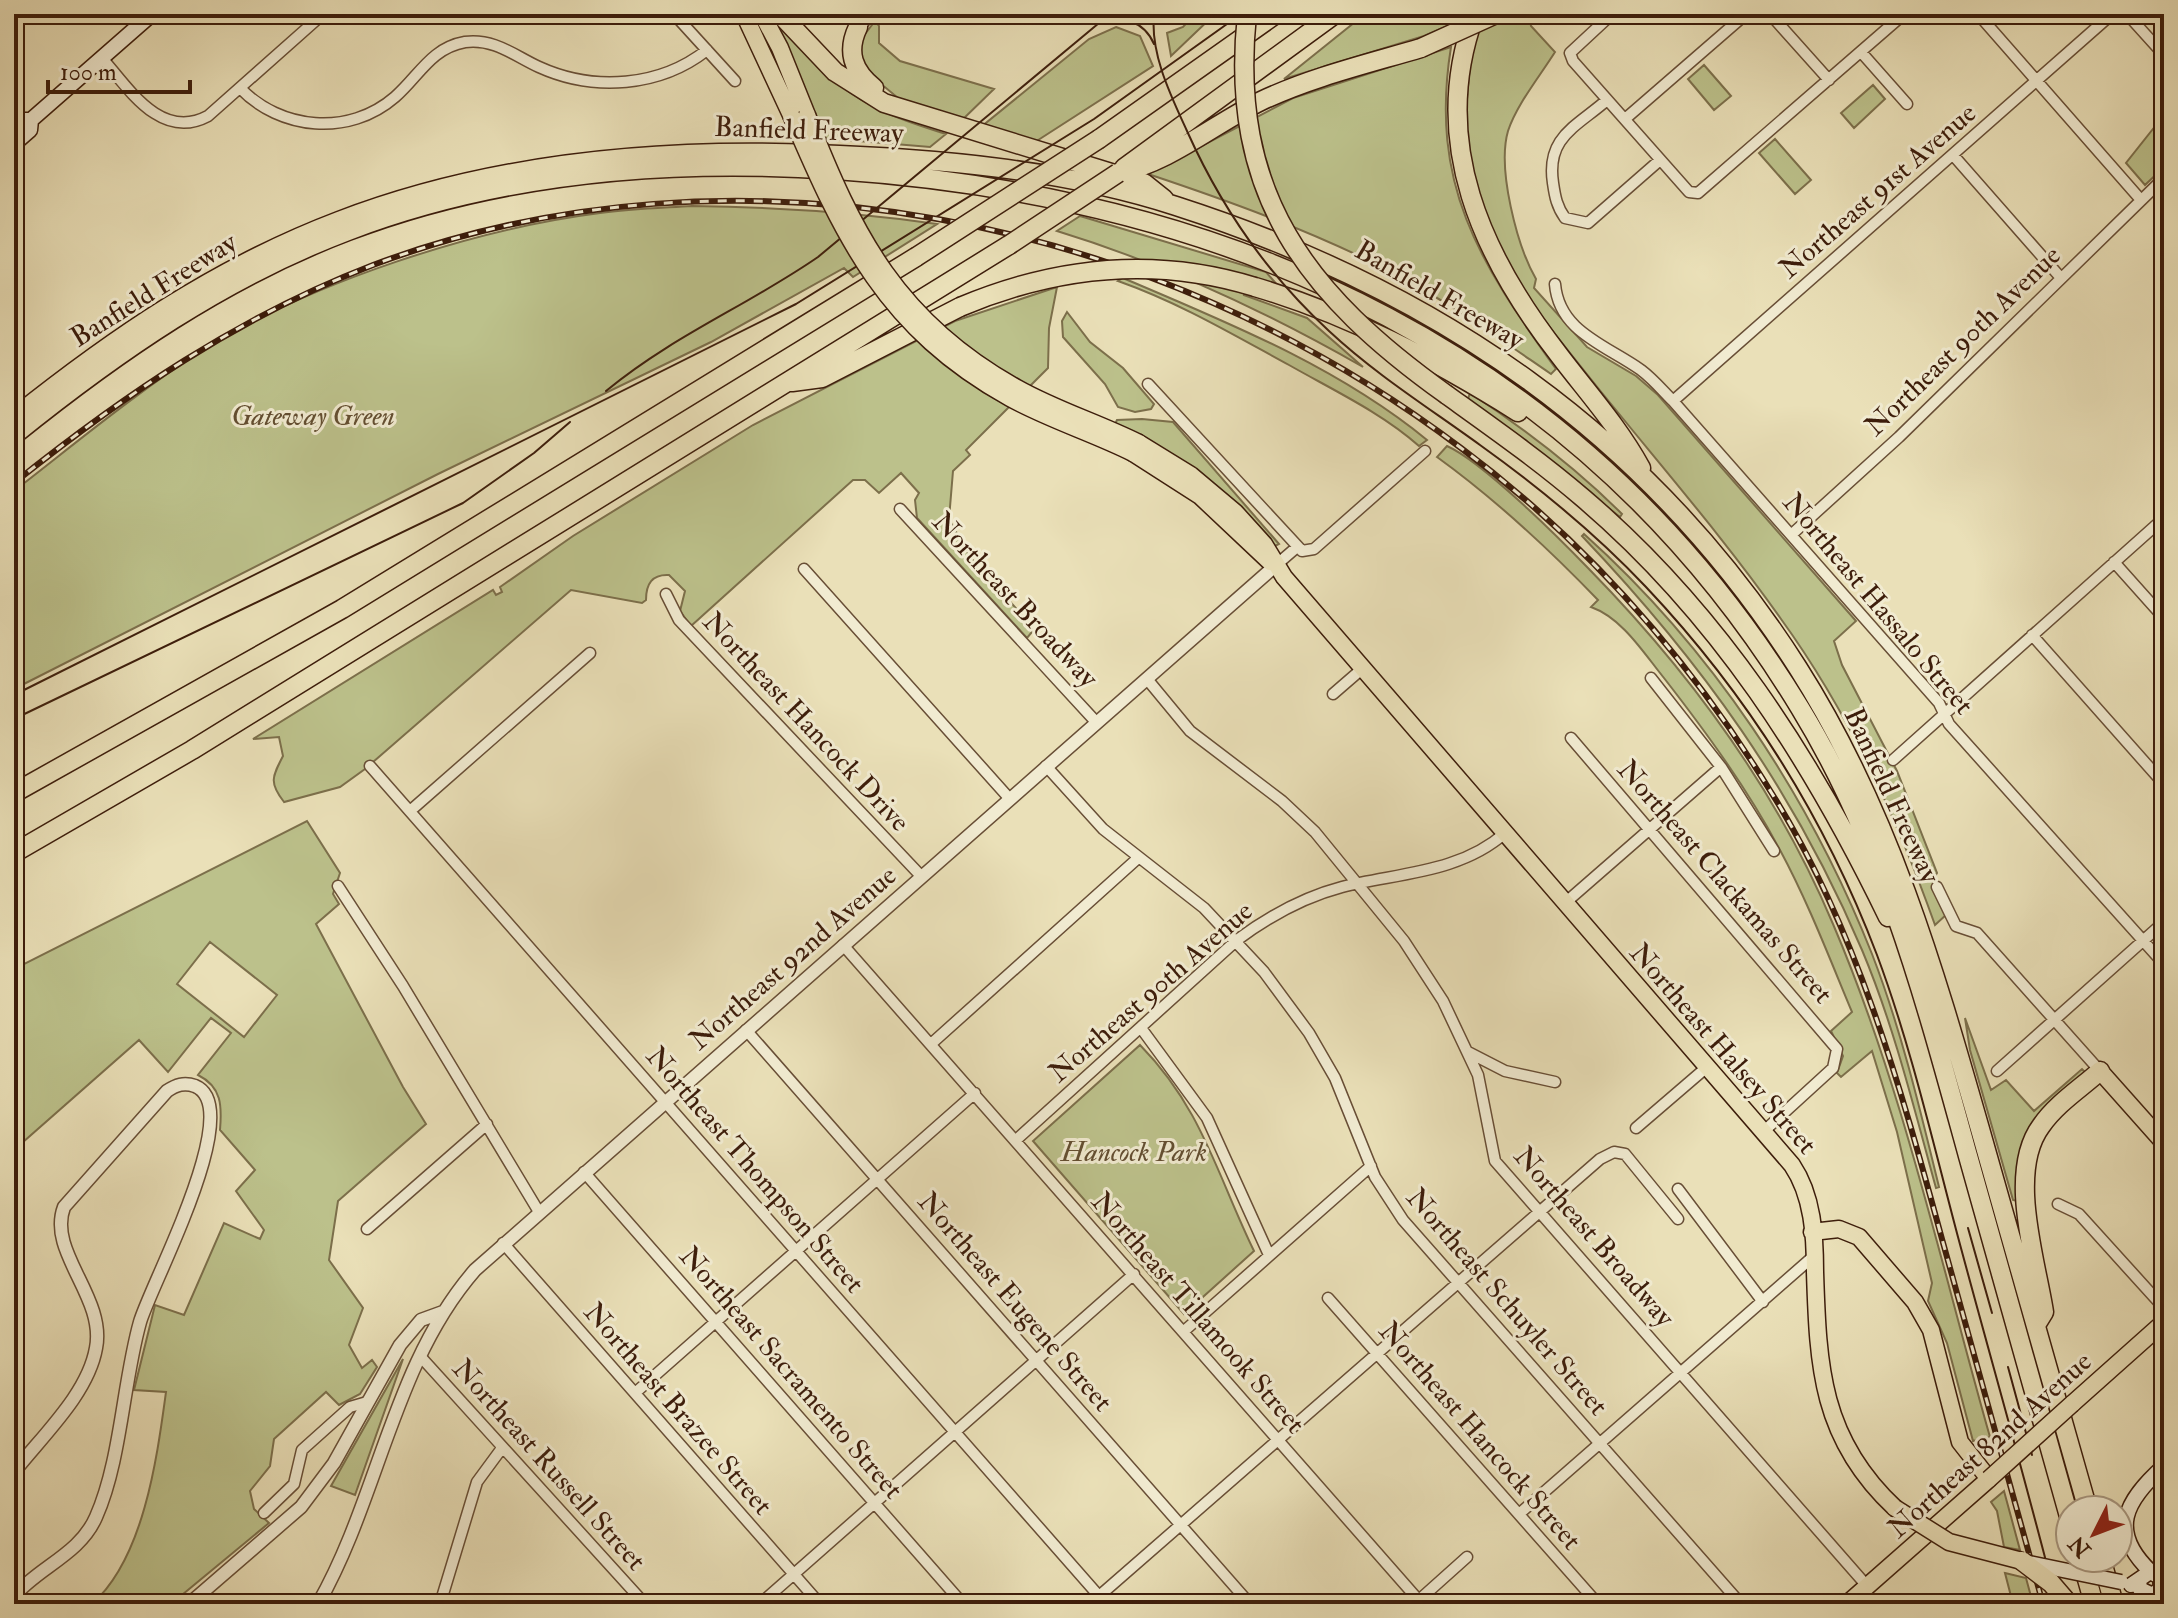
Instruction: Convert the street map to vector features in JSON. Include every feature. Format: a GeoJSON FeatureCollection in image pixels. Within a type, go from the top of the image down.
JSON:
{"type":"FeatureCollection","features":[{"type":"Feature","properties":{"kind":"highway"},"geometry":{"type":"LineString","coordinates":[[780,14],[835,72],[900,110],[1144,183],[1173,205]]}},
{"type":"Feature","properties":{"kind":"highway"},"geometry":{"type":"LineString","coordinates":[[1247,14],[1244,88],[1249,135],[1268,195],[1284,231],[1307,269],[1339,307],[1396,357],[1586,500],[1659,570],[1730,651],[1778,718],[1831,804],[1920,983]]}},
{"type":"Feature","properties":{"kind":"highway"},"geometry":{"type":"LineString","coordinates":[[1226,50],[1257,14]]}},
{"type":"Feature","properties":{"kind":"highway"},"geometry":{"type":"LineString","coordinates":[[14,793],[342,609],[916,257],[1099,139],[1276,14]]}},
{"type":"Feature","properties":{"kind":"highway"},"geometry":{"type":"LineString","coordinates":[[14,853],[192,750],[788,383],[1118,173],[1140,169],[1153,154],[1335,14]]}},
{"type":"Feature","properties":{"kind":"highway"},"geometry":{"type":"LineString","coordinates":[[1475,14],[1461,62],[1457,110],[1460,159],[1473,212],[1507,281],[1559,356],[1621,433],[1648,481]]}},
{"type":"Feature","properties":{"kind":"highway"},"geometry":{"type":"LineString","coordinates":[[1153,154],[1289,88],[1421,48],[1496,14]]}},
{"type":"Feature","properties":{"kind":"highway"},"geometry":{"type":"LineString","coordinates":[[864,21],[851,51],[855,68],[900,110]]}},
{"type":"Feature","properties":{"kind":"highway","name":"Banfield Freeway"},"geometry":{"type":"LineString","coordinates":[[14,418],[148,319],[247,262],[375,208],[510,173],[649,156],[825,154],[1032,175],[1173,205],[1331,263],[1422,310],[1534,384],[1648,481],[1735,580],[1777,637],[1833,727],[1870,800],[1928,950],[2084,1494]]}},
{"type":"Feature","properties":{"kind":"highway","name":"Banfield Freeway"},"geometry":{"type":"LineString","coordinates":[[14,435],[164,323],[253,274],[348,231],[447,200],[547,180],[650,169],[753,166],[892,174],[994,188],[1127,215],[1226,244],[1322,283],[1411,329],[1494,381],[1573,444],[1673,540],[1740,620],[1816,734],[1863,827],[1893,901],[1920,983],[2063,1494]]}},
{"type":"Feature","properties":{"kind":"highway"},"geometry":{"type":"LineString","coordinates":[[788,383],[822,378],[960,307],[1019,285],[1097,270],[1167,270],[1203,274],[1255,287],[1319,309],[1417,352],[1573,444]]}},
{"type":"Feature","properties":{"kind":"highway"},"geometry":{"type":"LineString","coordinates":[[2036,1325],[2044,1312],[2025,1199],[2028,1153],[2042,1125],[2100,1071]]}},
{"type":"Feature","properties":{"kind":"highway"},"geometry":{"type":"LineString","coordinates":[[2022,1561],[2051,1583],[2069,1604]]}},
{"type":"Feature","properties":{"kind":"highway"},"geometry":{"type":"LineString","coordinates":[[2086,1574],[2094,1604]]}},
{"type":"Feature","properties":{"kind":"highway"},"geometry":{"type":"LineString","coordinates":[[2106,1574],[2114,1604]]}},
{"type":"Feature","properties":{"kind":"main road"},"geometry":{"type":"LineString","coordinates":[[14,125],[20,120],[31,120],[152,14]]}},
{"type":"Feature","properties":{"kind":"main road","name":"Northeast Halsey Street"},"geometry":{"type":"LineString","coordinates":[[744,14],[864,244],[928,324],[969,357],[1018,388],[1183,469],[1221,499],[1264,544],[1275,566],[1800,1177],[1812,1232],[1820,1359],[1833,1422],[1855,1463],[1895,1508],[1949,1542],[2022,1561],[2139,1578]]}},
{"type":"Feature","properties":{"kind":"main road","name":"Northeast Halsey Street"},"geometry":{"type":"LineString","coordinates":[[762,14],[780,48],[799,115]]}},
{"type":"Feature","properties":{"kind":"main road"},"geometry":{"type":"LineString","coordinates":[[14,144],[30,130],[31,120]]}},
{"type":"Feature","properties":{"kind":"main road"},"geometry":{"type":"LineString","coordinates":[[2100,1071],[2164,1143]]}},
{"type":"Feature","properties":{"kind":"main road"},"geometry":{"type":"LineString","coordinates":[[1812,1232],[1839,1229],[1859,1237],[1915,1302],[1931,1330],[1960,1442],[1986,1482]]}},
{"type":"Feature","properties":{"kind":"main road","name":"Northeast 82nd Avenue"},"geometry":{"type":"LineString","coordinates":[[1847,1604],[2164,1322]]}},
{"type":"Feature","properties":{"kind":"main road"},"geometry":{"type":"LineString","coordinates":[[2162,1590],[2160,1577],[2139,1578],[2127,1538],[2125,1519],[2136,1494],[2164,1466]]}},
{"type":"Feature","properties":{"kind":"street"},"geometry":{"type":"LineString","coordinates":[[102,58],[147,109],[175,123],[187,124],[208,116],[323,14]]}},
{"type":"Feature","properties":{"kind":"street"},"geometry":{"type":"LineString","coordinates":[[674,14],[735,81]]}},
{"type":"Feature","properties":{"kind":"street"},"geometry":{"type":"LineString","coordinates":[[1612,14],[1570,53],[1607,100],[1689,192],[1698,193],[1904,14]]}},
{"type":"Feature","properties":{"kind":"street"},"geometry":{"type":"LineString","coordinates":[[1625,119],[1746,14]]}},
{"type":"Feature","properties":{"kind":"street"},"geometry":{"type":"LineString","coordinates":[[1770,14],[1829,80]]}},
{"type":"Feature","properties":{"kind":"street"},"geometry":{"type":"LineString","coordinates":[[1978,14],[2141,200]]}},
{"type":"Feature","properties":{"kind":"street","name":"Northeast 91st Avenue"},"geometry":{"type":"LineString","coordinates":[[1673,401],[2112,14]]}},
{"type":"Feature","properties":{"kind":"street"},"geometry":{"type":"LineString","coordinates":[[2127,14],[2164,55]]}},
{"type":"Feature","properties":{"kind":"street"},"geometry":{"type":"LineString","coordinates":[[240,88],[254,103],[276,116],[329,124],[354,120],[380,108],[404,89],[433,56],[466,42],[491,43],[558,75],[609,83],[664,75],[691,63],[707,50]]}},
{"type":"Feature","properties":{"kind":"street"},"geometry":{"type":"LineString","coordinates":[[1861,52],[1907,104]]}},
{"type":"Feature","properties":{"kind":"street"},"geometry":{"type":"LineString","coordinates":[[1607,100],[1559,141],[1551,154],[1557,207],[1565,218],[1588,223],[1601,216],[1620,193],[1660,160]]}},
{"type":"Feature","properties":{"kind":"street"},"geometry":{"type":"LineString","coordinates":[[1953,155],[2061,278]]}},
{"type":"Feature","properties":{"kind":"street","name":"Northeast 90th Avenue"},"geometry":{"type":"LineString","coordinates":[[1791,535],[1899,437],[2164,178]]}},
{"type":"Feature","properties":{"kind":"street","name":"Northeast Hassalo Street"},"geometry":{"type":"LineString","coordinates":[[1555,284],[1557,304],[1578,329],[1640,370],[1673,401],[1939,703],[1949,724],[2164,964]]}},
{"type":"Feature","properties":{"kind":"street"},"geometry":{"type":"LineString","coordinates":[[1148,384],[1297,547]]}},
{"type":"Feature","properties":{"kind":"street","name":"Northeast 92nd Avenue"},"geometry":{"type":"LineString","coordinates":[[318,1604],[353,1534],[420,1356],[443,1312],[475,1270],[1297,547],[1306,552],[1314,549],[1425,451]]}},
{"type":"Feature","properties":{"kind":"street","name":"Northeast Broadway"},"geometry":{"type":"LineString","coordinates":[[900,509],[1097,723]]}},
{"type":"Feature","properties":{"kind":"street"},"geometry":{"type":"LineString","coordinates":[[1893,760],[2164,518]]}},
{"type":"Feature","properties":{"kind":"street"},"geometry":{"type":"LineString","coordinates":[[2114,562],[2164,618]]}},
{"type":"Feature","properties":{"kind":"street"},"geometry":{"type":"LineString","coordinates":[[804,569],[1009,798]]}},
{"type":"Feature","properties":{"kind":"street","name":"Northeast Hancock Drive"},"geometry":{"type":"LineString","coordinates":[[666,594],[679,620],[921,876]]}},
{"type":"Feature","properties":{"kind":"street"},"geometry":{"type":"LineString","coordinates":[[2032,635],[2164,784]]}},
{"type":"Feature","properties":{"kind":"street"},"geometry":{"type":"LineString","coordinates":[[410,811],[590,653]]}},
{"type":"Feature","properties":{"kind":"street"},"geometry":{"type":"LineString","coordinates":[[1333,694],[1363,668]]}},
{"type":"Feature","properties":{"kind":"street"},"geometry":{"type":"LineString","coordinates":[[1651,678],[1657,681],[1721,767],[1774,851]]}},
{"type":"Feature","properties":{"kind":"street","name":"Northeast Broadway"},"geometry":{"type":"LineString","coordinates":[[1147,679],[1190,731],[1298,816],[1360,883],[1431,981],[1468,1052],[1478,1075],[1495,1161],[1867,1586]]}},
{"type":"Feature","properties":{"kind":"street","name":"Northeast Clackamas Street"},"geometry":{"type":"LineString","coordinates":[[1571,738],[1837,1049],[1838,1059],[1829,1072],[1763,1132]]}},
{"type":"Feature","properties":{"kind":"street","name":"Northeast Thompson Street"},"geometry":{"type":"LineString","coordinates":[[370,766],[955,1432],[1099,1601]]}},
{"type":"Feature","properties":{"kind":"street","name":"Northeast Schuyler Street"},"geometry":{"type":"LineString","coordinates":[[1046,766],[1103,829],[1137,859],[1188,895],[1237,940],[1279,992],[1323,1055],[1347,1101],[1371,1166],[1395,1210],[1741,1604]]}},
{"type":"Feature","properties":{"kind":"street"},"geometry":{"type":"LineString","coordinates":[[1565,903],[1721,767]]}},
{"type":"Feature","properties":{"kind":"street","name":"Northeast 90th Avenue"},"geometry":{"type":"LineString","coordinates":[[1016,1140],[1237,940],[1285,910],[1321,894],[1455,861],[1484,849],[1505,833]]}},
{"type":"Feature","properties":{"kind":"street"},"geometry":{"type":"LineString","coordinates":[[931,1044],[1137,859]]}},
{"type":"Feature","properties":{"kind":"street"},"geometry":{"type":"LineString","coordinates":[[338,886],[539,1212]]}},
{"type":"Feature","properties":{"kind":"street"},"geometry":{"type":"LineString","coordinates":[[1937,887],[1956,926],[1977,933],[2100,1071]]}},
{"type":"Feature","properties":{"kind":"street"},"geometry":{"type":"LineString","coordinates":[[1997,1071],[2164,922]]}},
{"type":"Feature","properties":{"kind":"street","name":"Northeast Tillamook Street"},"geometry":{"type":"LineString","coordinates":[[843,945],[1421,1602]]}},
{"type":"Feature","properties":{"kind":"street"},"geometry":{"type":"LineString","coordinates":[[1141,1028],[1207,1118],[1269,1255]]}},
{"type":"Feature","properties":{"kind":"street","name":"Northeast Eugene Street"},"geometry":{"type":"LineString","coordinates":[[746,1030],[1250,1604]]}},
{"type":"Feature","properties":{"kind":"street"},"geometry":{"type":"LineString","coordinates":[[1468,1052],[1505,1071],[1555,1082]]}},
{"type":"Feature","properties":{"kind":"street"},"geometry":{"type":"LineString","coordinates":[[1636,1128],[1707,1067]]}},
{"type":"Feature","properties":{"kind":"street"},"geometry":{"type":"LineString","coordinates":[[14,1472],[84,1381],[96,1350],[94,1310],[60,1229],[64,1207],[167,1091],[182,1084],[195,1086],[207,1096],[211,1109],[205,1157],[140,1322],[99,1508],[89,1530],[74,1547],[14,1596]]}},
{"type":"Feature","properties":{"kind":"street"},"geometry":{"type":"LineString","coordinates":[[635,1393],[975,1093]]}},
{"type":"Feature","properties":{"kind":"street"},"geometry":{"type":"LineString","coordinates":[[367,1229],[487,1124]]}},
{"type":"Feature","properties":{"kind":"street"},"geometry":{"type":"LineString","coordinates":[[1099,1601],[1181,1525],[1600,1159],[1614,1152],[1625,1154],[1678,1219]]}},
{"type":"Feature","properties":{"kind":"street"},"geometry":{"type":"LineString","coordinates":[[1183,1332],[1371,1166]]}},
{"type":"Feature","properties":{"kind":"street","name":"Northeast Sacramento Street"},"geometry":{"type":"LineString","coordinates":[[584,1172],[963,1604]]}},
{"type":"Feature","properties":{"kind":"street"},"geometry":{"type":"LineString","coordinates":[[1678,1189],[1763,1302]]}},
{"type":"Feature","properties":{"kind":"street"},"geometry":{"type":"LineString","coordinates":[[2058,1204],[2079,1214],[2164,1308]]}},
{"type":"Feature","properties":{"kind":"street","name":"Northeast Brazee Street"},"geometry":{"type":"LineString","coordinates":[[503,1243],[820,1604]]}},
{"type":"Feature","properties":{"kind":"street"},"geometry":{"type":"LineString","coordinates":[[1519,1514],[1815,1255]]}},
{"type":"Feature","properties":{"kind":"street"},"geometry":{"type":"LineString","coordinates":[[760,1604],[1134,1274]]}},
{"type":"Feature","properties":{"kind":"street","name":"Northeast Hancock Street"},"geometry":{"type":"LineString","coordinates":[[1328,1298],[1598,1604]]}},
{"type":"Feature","properties":{"kind":"street"},"geometry":{"type":"LineString","coordinates":[[189,1604],[301,1507],[334,1463],[412,1330],[421,1320],[443,1312]]}},
{"type":"Feature","properties":{"kind":"street","name":"Northeast Russell Street"},"geometry":{"type":"LineString","coordinates":[[420,1356],[645,1604]]}},
{"type":"Feature","properties":{"kind":"street"},"geometry":{"type":"LineString","coordinates":[[264,1513],[294,1484],[302,1450],[350,1407],[367,1402]]}},
{"type":"Feature","properties":{"kind":"street"},"geometry":{"type":"LineString","coordinates":[[440,1604],[477,1482],[484,1467],[502,1448]]}},
{"type":"Feature","properties":{"kind":"street"},"geometry":{"type":"LineString","coordinates":[[1421,1602],[1467,1557]]}},
{"type":"Feature","properties":{"kind":"green space"},"geometry":{"type":"Polygon","coordinates":[[[769,14],[787,27],[831,76],[851,93],[890,114],[946,134],[930,147],[823,138],[769,14]]]}},
{"type":"Feature","properties":{"kind":"green space"},"geometry":{"type":"Polygon","coordinates":[[[1195,14],[1215,14],[1171,56],[1167,33],[1183,27],[1195,14]]]}},
{"type":"Feature","properties":{"kind":"green space"},"geometry":{"type":"Polygon","coordinates":[[[1365,14],[1462,14],[1459,21],[1424,36],[1284,79],[1365,14]]]}},
{"type":"Feature","properties":{"kind":"green space"},"geometry":{"type":"Polygon","coordinates":[[[1508,14],[1529,14],[1531,26],[1555,52],[1517,111],[1505,147],[1511,207],[1522,247],[1536,279],[1534,288],[1587,347],[1636,376],[1658,395],[1856,621],[1834,641],[1842,665],[1897,771],[1937,873],[1933,880],[1947,914],[1935,925],[1904,844],[1869,766],[1806,655],[1735,557],[1573,358],[1508,268],[1495,244],[1470,175],[1466,134],[1467,94],[1474,33],[1508,14]]]}},
{"type":"Feature","properties":{"kind":"green space"},"geometry":{"type":"Polygon","coordinates":[[[875,21],[879,26],[879,43],[900,61],[994,89],[959,123],[898,98],[863,69],[859,42],[875,21]]]}},
{"type":"Feature","properties":{"kind":"green space"},"geometry":{"type":"Polygon","coordinates":[[[1116,27],[1140,36],[1153,66],[1032,144],[981,127],[1089,39],[1116,27]]]}},
{"type":"Feature","properties":{"kind":"green space"},"geometry":{"type":"Polygon","coordinates":[[[1451,47],[1446,96],[1447,140],[1454,181],[1466,219],[1483,256],[1504,293],[1556,369],[1551,374],[1490,332],[1386,269],[1268,217],[1148,174],[1293,98],[1451,47]]]}},
{"type":"Feature","properties":{"kind":"green space"},"geometry":{"type":"Polygon","coordinates":[[[1704,65],[1731,96],[1714,110],[1688,79],[1704,65]]]}},
{"type":"Feature","properties":{"kind":"green space"},"geometry":{"type":"Polygon","coordinates":[[[1873,85],[1885,99],[1854,128],[1841,113],[1873,85]]]}},
{"type":"Feature","properties":{"kind":"green space"},"geometry":{"type":"Polygon","coordinates":[[[2164,115],[2164,167],[2145,185],[2126,163],[2164,115]]]}},
{"type":"Feature","properties":{"kind":"green space"},"geometry":{"type":"Polygon","coordinates":[[[1775,139],[1811,180],[1795,194],[1759,153],[1775,139]]]}},
{"type":"Feature","properties":{"kind":"green space","name":"Gateway Green"},"geometry":{"type":"Polygon","coordinates":[[[692,206],[815,211],[937,224],[853,277],[844,268],[711,342],[438,474],[14,689],[14,491],[156,382],[205,349],[294,302],[396,262],[448,245],[552,221],[611,212],[692,206]]]}},
{"type":"Feature","properties":{"kind":"green space"},"geometry":{"type":"Polygon","coordinates":[[[1080,216],[1266,272],[1279,287],[1248,277],[1244,295],[1307,318],[1363,367],[1214,290],[1137,258],[1057,231],[1080,216]]]}},
{"type":"Feature","properties":{"kind":"green space"},"geometry":{"type":"Polygon","coordinates":[[[1123,278],[1281,348],[1357,390],[1427,440],[1419,446],[1357,402],[1205,320],[1118,281],[1123,278]]]}},
{"type":"Feature","properties":{"kind":"green space"},"geometry":{"type":"Polygon","coordinates":[[[1057,287],[1049,328],[1048,368],[966,450],[970,455],[953,471],[949,519],[970,557],[1031,625],[1032,632],[1027,638],[917,518],[915,500],[919,493],[901,473],[879,493],[865,480],[853,480],[691,626],[680,611],[685,591],[669,575],[658,576],[651,581],[646,600],[642,603],[571,590],[365,769],[340,787],[284,802],[279,795],[274,780],[283,756],[279,737],[253,739],[493,590],[496,595],[502,592],[500,587],[573,536],[753,425],[955,321],[1057,287]]]}},
{"type":"Feature","properties":{"kind":"green space"},"geometry":{"type":"Polygon","coordinates":[[[1067,312],[1090,342],[1123,368],[1154,404],[1151,409],[1135,412],[1118,407],[1105,384],[1063,337],[1062,321],[1067,312]]]}},
{"type":"Feature","properties":{"kind":"green space"},"geometry":{"type":"Polygon","coordinates":[[[1470,393],[1568,465],[1622,514],[1620,517],[1468,399],[1470,393]]]}},
{"type":"Feature","properties":{"kind":"green space"},"geometry":{"type":"Polygon","coordinates":[[[1117,420],[1173,422],[1279,544],[1273,547],[1114,426],[1117,420]]]}},
{"type":"Feature","properties":{"kind":"green space"},"geometry":{"type":"Polygon","coordinates":[[[1447,446],[1480,468],[1520,502],[1625,607],[1661,648],[1727,735],[1785,827],[1833,924],[1880,1049],[1901,1113],[1990,1437],[1973,1441],[1947,1343],[1928,1301],[1932,1283],[1897,1132],[1872,1051],[1841,1077],[1837,1073],[1843,1056],[1831,1031],[1852,1012],[1780,850],[1725,761],[1640,647],[1613,619],[1591,607],[1598,600],[1540,543],[1437,457],[1447,446]]]}},
{"type":"Feature","properties":{"kind":"green space"},"geometry":{"type":"Polygon","coordinates":[[[1584,534],[1674,625],[1714,675],[1787,781],[1818,837],[1847,895],[1882,982],[1909,1069],[1939,1187],[1936,1188],[1884,1008],[1862,950],[1806,835],[1775,782],[1705,680],[1582,536],[1584,534]]]}},
{"type":"Feature","properties":{"kind":"green space"},"geometry":{"type":"Polygon","coordinates":[[[307,821],[340,873],[333,894],[339,904],[316,924],[426,1124],[338,1201],[329,1260],[363,1308],[349,1345],[362,1368],[372,1360],[377,1367],[360,1394],[339,1405],[326,1392],[274,1439],[270,1466],[250,1491],[254,1509],[269,1523],[171,1604],[92,1604],[110,1584],[124,1561],[136,1534],[152,1476],[166,1392],[134,1390],[155,1305],[184,1315],[224,1223],[260,1239],[264,1230],[236,1191],[255,1170],[220,1130],[219,1098],[212,1085],[198,1075],[231,1033],[211,1018],[168,1072],[139,1040],[14,1150],[14,969],[307,821]],[[210,942],[177,984],[244,1037],[277,995],[210,942]]]}},
{"type":"Feature","properties":{"kind":"green space"},"geometry":{"type":"Polygon","coordinates":[[[1965,1018],[1991,1090],[2006,1080],[2034,1111],[2082,1069],[2087,1074],[2041,1116],[2017,1201],[2013,1200],[1970,1050],[1965,1018]]]}},
{"type":"Feature","properties":{"kind":"green space","name":"Hancock Park"},"geometry":{"type":"Polygon","coordinates":[[[1140,1045],[1179,1093],[1194,1118],[1254,1251],[1184,1314],[1033,1141],[1140,1045]]]}},
{"type":"Feature","properties":{"kind":"green space"},"geometry":{"type":"Polygon","coordinates":[[[403,1359],[355,1495],[331,1486],[403,1359]]]}},
{"type":"Feature","properties":{"kind":"green space"},"geometry":{"type":"Polygon","coordinates":[[[2004,1491],[2020,1550],[2004,1547],[1997,1511],[1991,1502],[2004,1491]]]}},
{"type":"Feature","properties":{"kind":"green space"},"geometry":{"type":"Polygon","coordinates":[[[2005,1573],[2026,1578],[2033,1604],[2013,1604],[2005,1573]]]}},
{"type":"Feature","properties":{"kind":"tram line"},"geometry":{"type":"LineString","coordinates":[[1154,14],[1158,59],[1181,118],[1215,186],[1266,263],[1307,309],[1347,347],[1524,478],[1627,567],[1717,670],[1780,759],[1807,806],[1856,904],[1900,1024],[2057,1604]]}},
{"type":"Feature","properties":{"kind":"tram line"},"geometry":{"type":"LineString","coordinates":[[14,695],[796,304],[1094,119],[1241,14]]}},
{"type":"Feature","properties":{"kind":"tram line"},"geometry":{"type":"LineString","coordinates":[[606,391],[658,353],[818,257],[1099,23],[1115,19],[1131,22],[1144,30],[1154,44]]}},
{"type":"Feature","properties":{"kind":"tram line"},"geometry":{"type":"LineString","coordinates":[[14,719],[463,503],[534,453],[570,422]]}},
{"type":"Feature","properties":{"kind":"tram line"},"geometry":{"type":"LineString","coordinates":[[1968,1228],[1992,1313]]}},
{"type":"Feature","properties":{"kind":"tram line"},"geometry":{"type":"LineString","coordinates":[[2008,1367],[2032,1455]]}},
{"type":"Feature","properties":{"kind":"railway"},"geometry":{"type":"LineString","coordinates":[[14,483],[98,419],[185,360],[276,308],[324,285],[373,265],[512,224],[653,204],[797,202],[939,219],[1079,253],[1214,303],[1342,369],[1461,448],[1551,522],[1593,563],[1632,605],[1706,696],[1740,743],[1801,844],[1852,953],[1892,1066],[2043,1604]]}}]}
